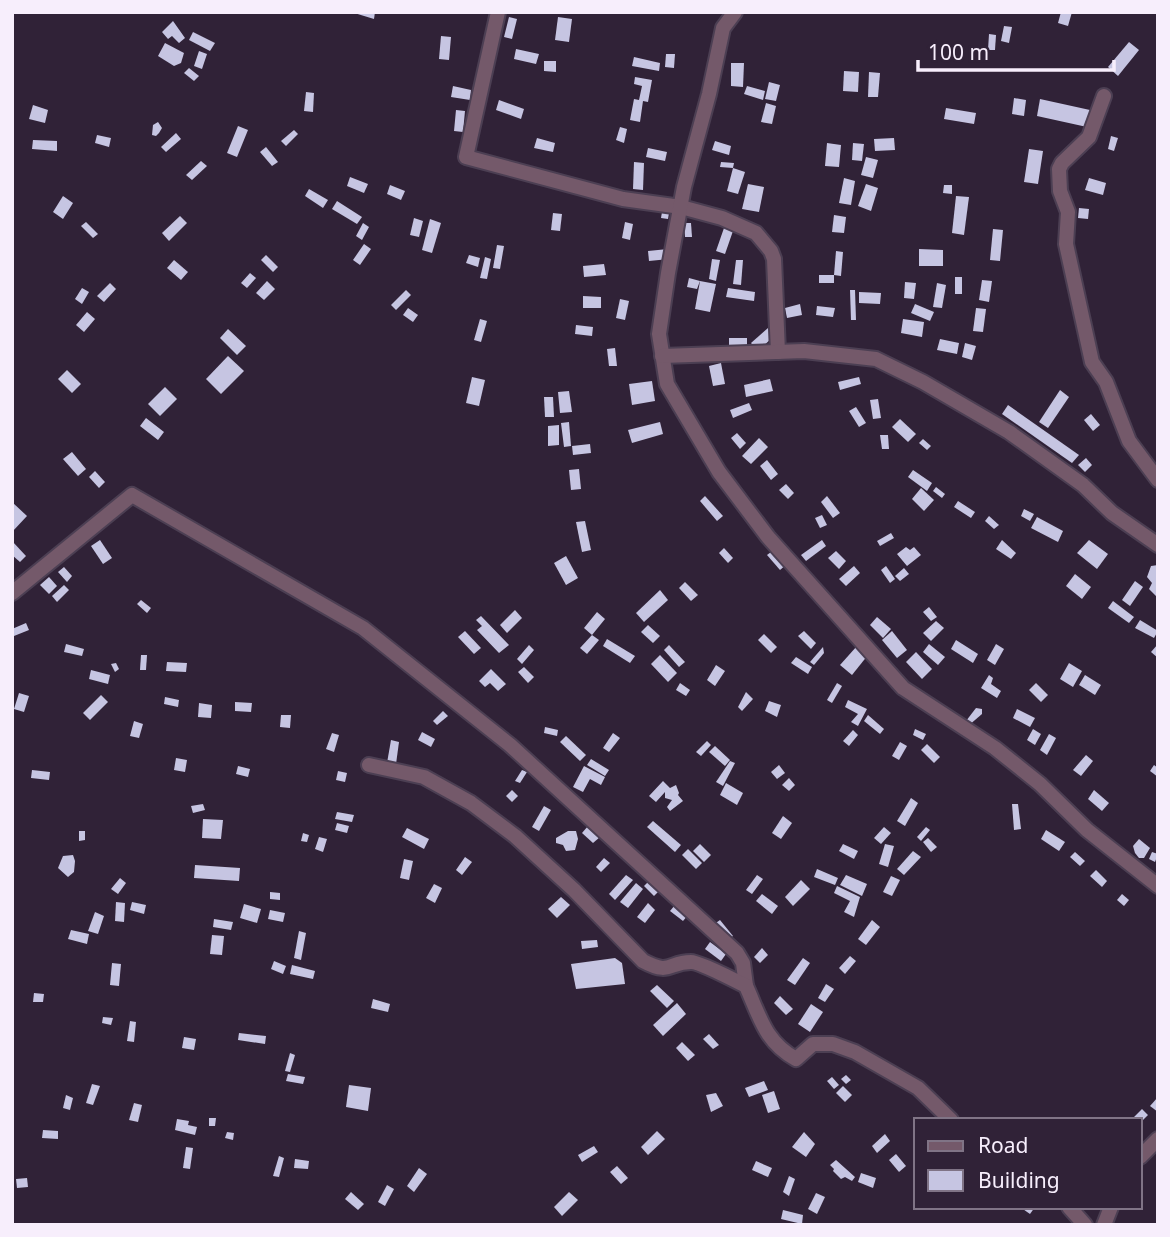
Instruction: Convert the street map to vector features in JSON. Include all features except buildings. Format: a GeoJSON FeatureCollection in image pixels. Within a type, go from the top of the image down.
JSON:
{"type":"FeatureCollection","features":[{"type":"Feature","properties":{"kind":"street"},"geometry":{"type":"LineString","coordinates":[[498,12],[466,157],[624,199],[681,207],[722,218],[756,233],[771,251],[774,260],[778,352]]}},
{"type":"Feature","properties":{"kind":"street"},"geometry":{"type":"LineString","coordinates":[[735,12],[723,27],[709,94],[684,187],[668,273],[659,334],[667,384],[719,472],[768,537],[903,688],[995,748],[1040,784],[1087,830],[1158,886]]}},
{"type":"Feature","properties":{"kind":"street"},"geometry":{"type":"LineString","coordinates":[[1104,96],[1088,137],[1059,169],[1060,191],[1068,212],[1066,244],[1092,362],[1106,382],[1129,442],[1158,480]]}},
{"type":"Feature","properties":{"kind":"street"},"geometry":{"type":"LineString","coordinates":[[662,356],[804,351],[867,356],[923,382],[1009,432],[1083,485],[1112,513],[1158,545]]}},
{"type":"Feature","properties":{"kind":"street"},"geometry":{"type":"LineString","coordinates":[[12,593],[132,495],[363,628],[510,745],[737,953],[743,963],[746,986],[769,1036],[779,1050],[796,1059],[813,1044],[833,1044],[855,1052],[918,1088],[949,1118]]}},
{"type":"Feature","properties":{"kind":"street"},"geometry":{"type":"LineString","coordinates":[[369,765],[424,777],[471,803],[514,836],[574,890],[643,961],[656,968],[667,969],[691,962],[746,986]]}},
{"type":"Feature","properties":{"kind":"street"},"geometry":{"type":"LineString","coordinates":[[1142,1155],[1158,1139]]}},
{"type":"Feature","properties":{"kind":"street"},"geometry":{"type":"LineString","coordinates":[[1071,1209],[1086,1225]]}}]}
